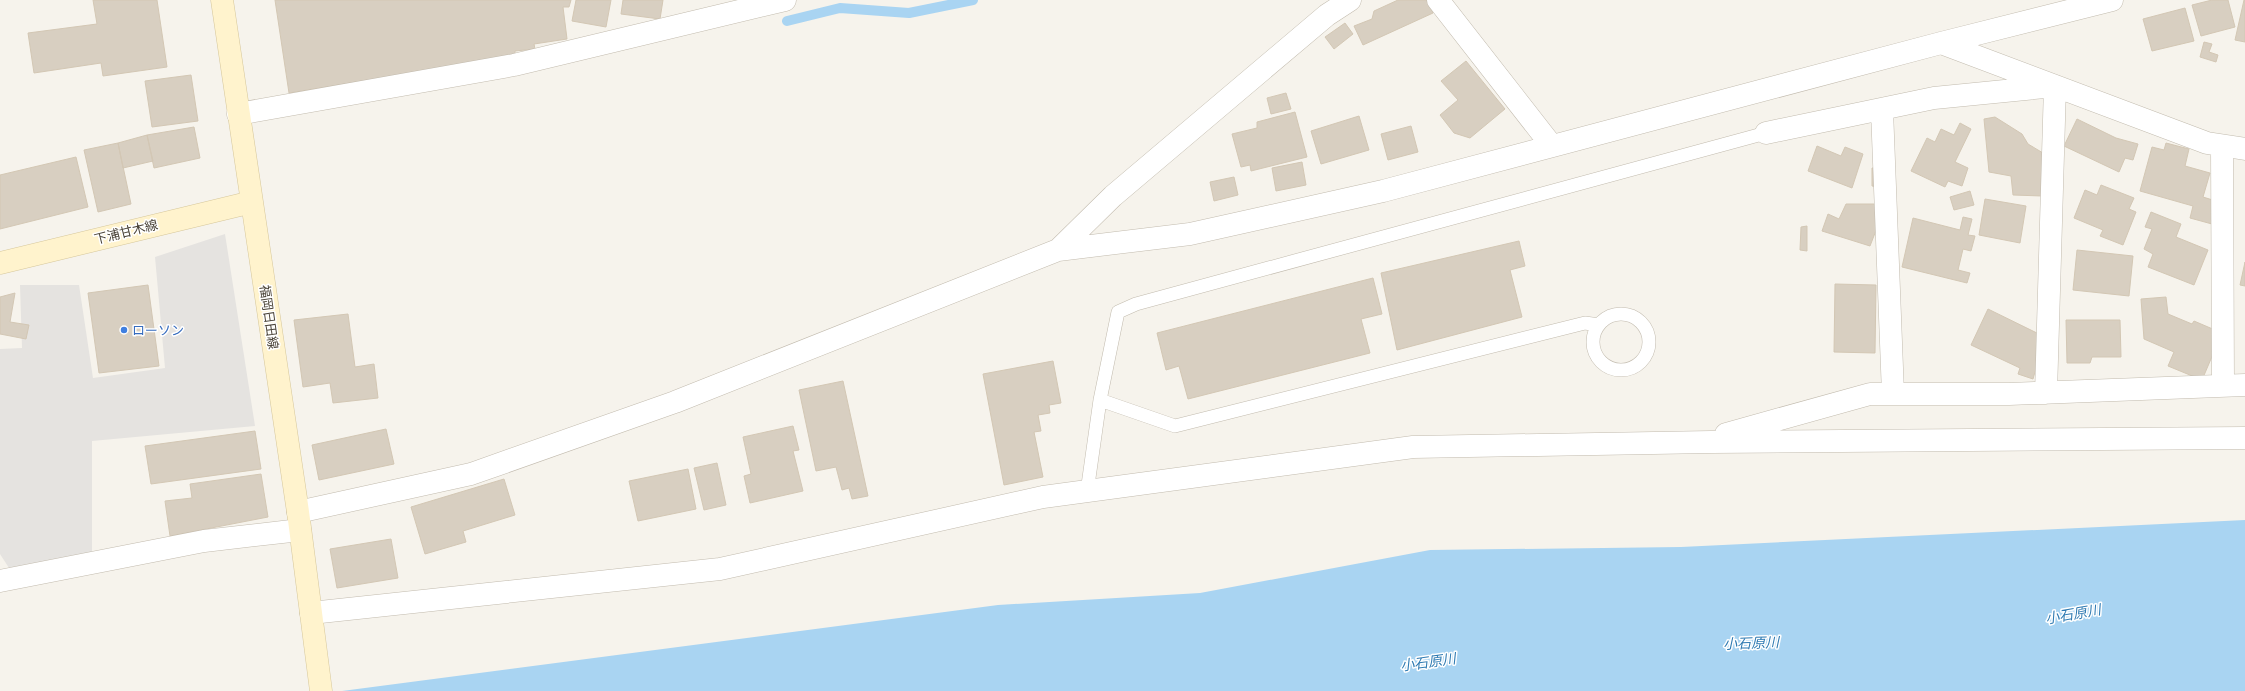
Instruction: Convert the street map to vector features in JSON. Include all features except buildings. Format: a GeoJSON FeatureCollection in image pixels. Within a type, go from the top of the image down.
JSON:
{"type":"FeatureCollection","features":[{"type":"Feature","properties":{"kind":"main road","name":"福岡日田線"},"geometry":{"type":"LineString","coordinates":[[222,0],[299,521],[321,691]]}},
{"type":"Feature","properties":{"kind":"main road","name":"下浦甘木線"},"geometry":{"type":"LineString","coordinates":[[0,263],[252,202]]}},
{"type":"Feature","properties":{"kind":"street"},"geometry":{"type":"LineString","coordinates":[[238,114],[514,66],[785,0]]}},
{"type":"Feature","properties":{"kind":"street"},"geometry":{"type":"LineString","coordinates":[[1058,250],[1113,196],[1327,16],[1350,0]]}},
{"type":"Feature","properties":{"kind":"street"},"geometry":{"type":"LineString","coordinates":[[1438,0],[1552,146]]}},
{"type":"Feature","properties":{"kind":"street"},"geometry":{"type":"LineString","coordinates":[[0,581],[299,521],[471,474],[675,402],[1058,250],[1190,234],[1383,191],[1941,43],[2112,0]]}},
{"type":"Feature","properties":{"kind":"street"},"geometry":{"type":"LineString","coordinates":[[1941,43],[2207,143],[2245,150]]}},
{"type":"Feature","properties":{"kind":"street"},"geometry":{"type":"LineString","coordinates":[[1766,133],[1934,98],[2055,86]]}},
{"type":"Feature","properties":{"kind":"street"},"geometry":{"type":"LineString","coordinates":[[2046,393],[2055,86]]}},
{"type":"Feature","properties":{"kind":"street"},"geometry":{"type":"LineString","coordinates":[[1882,110],[1893,394]]}},
{"type":"Feature","properties":{"kind":"street"},"geometry":{"type":"LineString","coordinates":[[2222,146],[2223,385]]}},
{"type":"Feature","properties":{"kind":"street"},"geometry":{"type":"LineString","coordinates":[[1696,442],[1870,394],[2046,393],[2245,384]]}},
{"type":"Feature","properties":{"kind":"street"},"geometry":{"type":"LineString","coordinates":[[311,613],[720,569],[1043,498],[1413,447],[1696,442],[2245,438]]}},
{"type":"Feature","properties":{"kind":"lane"},"geometry":{"type":"LineString","coordinates":[[1087,492],[1100,400],[1118,312],[1136,304],[1766,133]]}},
{"type":"Feature","properties":{"kind":"lane"},"geometry":{"type":"LineString","coordinates":[[1624,314],[1634,317],[1641,323],[1649,340],[1644,358],[1630,369],[1613,369],[1605,365],[1597,355],[1593,343],[1594,334],[1599,325],[1606,318],[1614,315],[1624,314]]}},
{"type":"Feature","properties":{"kind":"lane"},"geometry":{"type":"LineString","coordinates":[[1100,400],[1175,426],[1585,323],[1599,325]]}},
{"type":"Feature","properties":{"kind":"shaded area"},"geometry":{"type":"Polygon","coordinates":[[[225,234],[255,426],[92,441],[92,557],[11,571],[0,554],[0,349],[22,348],[20,285],[79,285],[93,378],[165,368],[155,257],[225,234]]]}},
{"type":"Feature","properties":{"kind":"water","name":"小石原川"},"geometry":{"type":"Polygon","coordinates":[[[2245,520],[2245,691],[342,691],[998,605],[1200,593],[1430,550],[1681,547],[2245,520]]]}},
{"type":"Feature","properties":{"kind":"waterway"},"geometry":{"type":"LineString","coordinates":[[787,21],[840,8],[909,13],[973,0]]}},
{"type":"Feature","properties":{"kind":"place","name":"ローソン"},"geometry":{"type":"Point","coordinates":[124,330]}}]}
